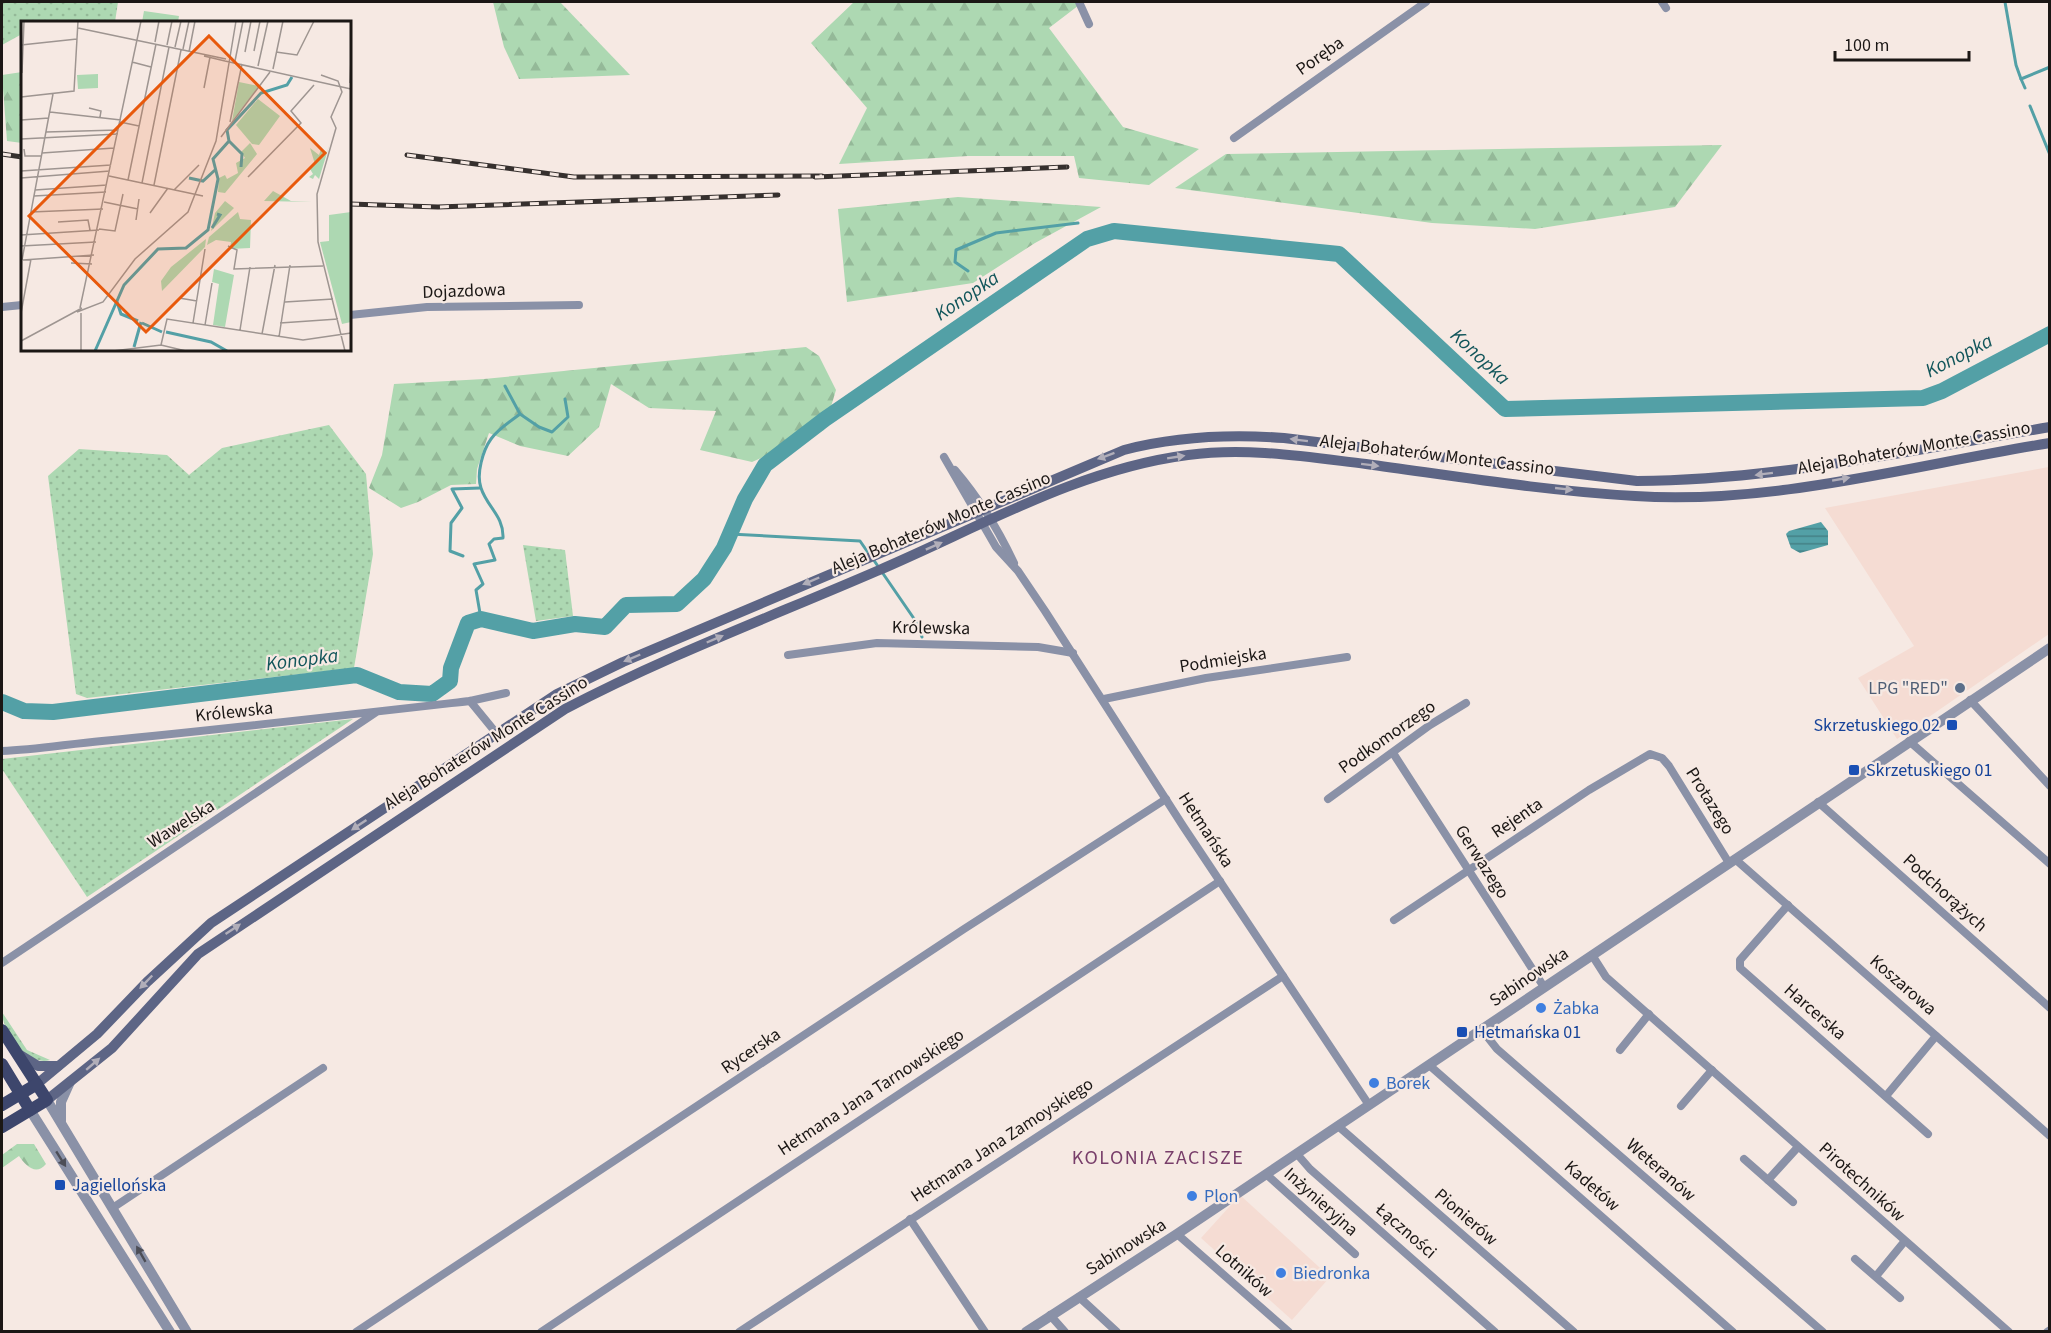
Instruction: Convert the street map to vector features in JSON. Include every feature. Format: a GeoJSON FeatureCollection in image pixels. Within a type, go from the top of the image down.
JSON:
{"type":"FeatureCollection","features":[{"type":"Feature","properties":{"kind":"main road","name":"Aleja Bohaterów Monte Cassino"},"geometry":{"type":"LineString","coordinates":[[2,1106],[37,1084],[97,1034],[180,950],[211,923],[557,694],[623,662],[869,556],[1124,450],[1188,437],[1231,434],[1284,438],[1626,479],[1670,480],[1764,474],[2049,427]]}},
{"type":"Feature","properties":{"kind":"main road","name":"Aleja Bohaterów Monte Cassino"},"geometry":{"type":"LineString","coordinates":[[2,1127],[47,1100],[112,1048],[198,954],[539,726],[630,675],[1108,472],[1150,461],[1231,452],[1283,454],[1546,488],[1636,496],[1693,497],[1766,491],[2049,443]]}},
{"type":"Feature","properties":{"kind":"main road"},"geometry":{"type":"LineString","coordinates":[[2,1030],[47,1100]]}},
{"type":"Feature","properties":{"kind":"main road"},"geometry":{"type":"LineString","coordinates":[[16,1052],[38,1066],[58,1066]]}},
{"type":"Feature","properties":{"kind":"main road"},"geometry":{"type":"LineString","coordinates":[[2,1064],[30,1110]]}},
{"type":"Feature","properties":{"kind":"street"},"geometry":{"type":"LineString","coordinates":[[1079,2],[1089,24]]}},
{"type":"Feature","properties":{"kind":"street","name":"Poręba"},"geometry":{"type":"LineString","coordinates":[[1234,138],[1426,2]]}},
{"type":"Feature","properties":{"kind":"street","name":"Dojazdowa"},"geometry":{"type":"LineString","coordinates":[[351,315],[427,307],[579,304]]}},
{"type":"Feature","properties":{"kind":"street"},"geometry":{"type":"LineString","coordinates":[[2,307],[21,305]]}},
{"type":"Feature","properties":{"kind":"street","name":"Hetmańska"},"geometry":{"type":"LineString","coordinates":[[979,510],[970,487],[944,457],[979,510],[987,522],[996,546],[1018,571],[1104,699],[1166,799],[1369,1105]]}},
{"type":"Feature","properties":{"kind":"street","name":"Królewska"},"geometry":{"type":"LineString","coordinates":[[788,655],[877,643],[1038,647],[1073,653]]}},
{"type":"Feature","properties":{"kind":"street","name":"Sabinowska"},"geometry":{"type":"LineString","coordinates":[[1026,1332],[1297,1154],[2049,648]]}},
{"type":"Feature","properties":{"kind":"street","name":"Podmiejska"},"geometry":{"type":"LineString","coordinates":[[1104,699],[1206,678],[1347,657]]}},
{"type":"Feature","properties":{"kind":"street","name":"Królewska"},"geometry":{"type":"LineString","coordinates":[[2,751],[36,750],[98,741],[253,728],[470,701],[506,693]]}},
{"type":"Feature","properties":{"kind":"street"},"geometry":{"type":"LineString","coordinates":[[1970,700],[2049,786]]}},
{"type":"Feature","properties":{"kind":"street"},"geometry":{"type":"LineString","coordinates":[[470,701],[497,734]]}},
{"type":"Feature","properties":{"kind":"street","name":"Podkomorzego"},"geometry":{"type":"LineString","coordinates":[[1328,799],[1430,725],[1466,703]]}},
{"type":"Feature","properties":{"kind":"street","name":"Wawelska"},"geometry":{"type":"LineString","coordinates":[[2,963],[377,711]]}},
{"type":"Feature","properties":{"kind":"street"},"geometry":{"type":"LineString","coordinates":[[1909,741],[2049,864]]}},
{"type":"Feature","properties":{"kind":"street","name":"Gerwazego"},"geometry":{"type":"LineString","coordinates":[[1393,753],[1544,987]]}},
{"type":"Feature","properties":{"kind":"street","name":"Rejenta"},"geometry":{"type":"LineString","coordinates":[[1394,920],[1643,756],[1656,754],[1662,758]]}},
{"type":"Feature","properties":{"kind":"street","name":"Protazego"},"geometry":{"type":"LineString","coordinates":[[1662,758],[1732,861]]}},
{"type":"Feature","properties":{"kind":"street","name":"Rycerska"},"geometry":{"type":"LineString","coordinates":[[356,1332],[964,929],[1166,799]]}},
{"type":"Feature","properties":{"kind":"street","name":"Podchorążych"},"geometry":{"type":"LineString","coordinates":[[1818,802],[2049,1008]]}},
{"type":"Feature","properties":{"kind":"street","name":"Koszarowa"},"geometry":{"type":"LineString","coordinates":[[1732,861],[1788,905],[2049,1136]]}},
{"type":"Feature","properties":{"kind":"street","name":"Hetmana Jana Tarnowskiego"},"geometry":{"type":"LineString","coordinates":[[541,1332],[1220,881]]}},
{"type":"Feature","properties":{"kind":"street","name":"Harcerska"},"geometry":{"type":"LineString","coordinates":[[1788,905],[1740,960],[1740,968],[1928,1134]]}},
{"type":"Feature","properties":{"kind":"street","name":"Pirotechników"},"geometry":{"type":"LineString","coordinates":[[1592,955],[1606,976],[1904,1242],[2009,1332]]}},
{"type":"Feature","properties":{"kind":"street","name":"Hetmana Jana Zamoyskiego"},"geometry":{"type":"LineString","coordinates":[[739,1332],[1283,976]]}},
{"type":"Feature","properties":{"kind":"street"},"geometry":{"type":"LineString","coordinates":[[1620,1050],[1649,1014]]}},
{"type":"Feature","properties":{"kind":"street","name":"Weteranów"},"geometry":{"type":"LineString","coordinates":[[1482,1030],[1497,1049],[1823,1332]]}},
{"type":"Feature","properties":{"kind":"street"},"geometry":{"type":"LineString","coordinates":[[1886,1096],[1936,1036]]}},
{"type":"Feature","properties":{"kind":"street","name":"Kadetów"},"geometry":{"type":"LineString","coordinates":[[1429,1065],[1733,1332]]}},
{"type":"Feature","properties":{"kind":"street"},"geometry":{"type":"LineString","coordinates":[[114,1207],[323,1068]]}},
{"type":"Feature","properties":{"kind":"street"},"geometry":{"type":"LineString","coordinates":[[1681,1106],[1712,1070]]}},
{"type":"Feature","properties":{"kind":"street"},"geometry":{"type":"LineString","coordinates":[[62,1124],[61,1102],[70,1082]]}},
{"type":"Feature","properties":{"kind":"street"},"geometry":{"type":"LineString","coordinates":[[47,1100],[114,1207],[187,1332]]}},
{"type":"Feature","properties":{"kind":"street"},"geometry":{"type":"LineString","coordinates":[[30,1110],[170,1332]]}},
{"type":"Feature","properties":{"kind":"street","name":"Pionierów"},"geometry":{"type":"LineString","coordinates":[[1338,1126],[1574,1332]]}},
{"type":"Feature","properties":{"kind":"street","name":"Pirotechników"},"geometry":{"type":"LineString","coordinates":[[1768,1180],[1798,1147]]}},
{"type":"Feature","properties":{"kind":"street","name":"Łączności"},"geometry":{"type":"LineString","coordinates":[[1297,1154],[1495,1332]]}},
{"type":"Feature","properties":{"kind":"street"},"geometry":{"type":"LineString","coordinates":[[1744,1159],[1793,1202]]}},
{"type":"Feature","properties":{"kind":"street","name":"Inżynieryjna"},"geometry":{"type":"LineString","coordinates":[[1266,1174],[1355,1254]]}},
{"type":"Feature","properties":{"kind":"street"},"geometry":{"type":"LineString","coordinates":[[910,1219],[985,1332]]}},
{"type":"Feature","properties":{"kind":"street","name":"Lotników"},"geometry":{"type":"LineString","coordinates":[[1177,1234],[1289,1332]]}},
{"type":"Feature","properties":{"kind":"street","name":"Pirotechników"},"geometry":{"type":"LineString","coordinates":[[1877,1275],[1904,1242]]}},
{"type":"Feature","properties":{"kind":"street"},"geometry":{"type":"LineString","coordinates":[[1855,1259],[1877,1275],[1900,1298]]}},
{"type":"Feature","properties":{"kind":"street"},"geometry":{"type":"LineString","coordinates":[[1079,1297],[1117,1332]]}},
{"type":"Feature","properties":{"kind":"street"},"geometry":{"type":"LineString","coordinates":[[1050,1315],[1065,1332]]}},
{"type":"Feature","properties":{"kind":"shaded area"},"geometry":{"type":"Polygon","coordinates":[[[2049,467],[2049,634],[1897,739],[1858,678],[1914,646],[1825,508],[2049,467]]]}},
{"type":"Feature","properties":{"kind":"shaded area"},"geometry":{"type":"Polygon","coordinates":[[[1240,1195],[1330,1277],[1292,1320],[1201,1238],[1240,1195]]]}},
{"type":"Feature","properties":{"kind":"green space"},"geometry":{"type":"Polygon","coordinates":[[[2,2],[118,2],[115,21],[21,21],[21,35],[2,45],[2,2]]]}},
{"type":"Feature","properties":{"kind":"green space"},"geometry":{"type":"Polygon","coordinates":[[[493,2],[560,2],[630,75],[519,79],[504,47],[493,2]]]}},
{"type":"Feature","properties":{"kind":"green space"},"geometry":{"type":"Polygon","coordinates":[[[854,2],[1083,2],[1049,28],[1123,127],[1199,149],[1149,185],[1079,178],[1074,156],[968,156],[839,164],[867,108],[811,43],[854,2]]]}},
{"type":"Feature","properties":{"kind":"green space"},"geometry":{"type":"Polygon","coordinates":[[[144,11],[179,16],[178,21],[142,21],[144,11]]]}},
{"type":"Feature","properties":{"kind":"green space"},"geometry":{"type":"Polygon","coordinates":[[[21,72],[21,143],[7,141],[2,75],[21,72]]]}},
{"type":"Feature","properties":{"kind":"green space"},"geometry":{"type":"Polygon","coordinates":[[[1722,145],[1675,207],[1535,229],[1432,223],[1175,188],[1226,154],[1722,145]]]}},
{"type":"Feature","properties":{"kind":"green space"},"geometry":{"type":"Polygon","coordinates":[[[958,197],[1101,207],[1035,243],[973,283],[847,302],[838,209],[958,197]]]}},
{"type":"Feature","properties":{"kind":"green space"},"geometry":{"type":"Polygon","coordinates":[[[806,347],[819,356],[836,390],[824,430],[752,462],[700,450],[716,411],[649,408],[611,384],[599,427],[568,456],[520,446],[489,433],[477,469],[476,484],[451,485],[401,508],[369,488],[382,455],[394,384],[484,379],[806,347]]]}},
{"type":"Feature","properties":{"kind":"green space"},"geometry":{"type":"Polygon","coordinates":[[[329,425],[366,474],[373,554],[354,668],[87,698],[76,694],[48,476],[79,449],[167,455],[189,475],[222,448],[329,425]]]}},
{"type":"Feature","properties":{"kind":"green space"},"geometry":{"type":"Polygon","coordinates":[[[523,545],[565,550],[573,616],[536,621],[523,545]]]}},
{"type":"Feature","properties":{"kind":"green space"},"geometry":{"type":"Polygon","coordinates":[[[353,719],[87,897],[2,769],[2,759],[353,719]]]}},
{"type":"Feature","properties":{"kind":"green space"},"geometry":{"type":"Polygon","coordinates":[[[2,1012],[27,1050],[50,1060],[41,1061],[33,1058],[17,1046],[6,1028],[2,1012]]]}},
{"type":"Feature","properties":{"kind":"green space"},"geometry":{"type":"Polygon","coordinates":[[[17,1144],[34,1144],[46,1164],[39,1169],[31,1168],[19,1156],[2,1168],[2,1155],[17,1144]]]}},
{"type":"Feature","properties":{"kind":"water"},"geometry":{"type":"Polygon","coordinates":[[[1821,522],[1828,531],[1828,545],[1800,553],[1791,548],[1786,534],[1789,531],[1821,522]]]}},
{"type":"Feature","properties":{"kind":"waterway"},"geometry":{"type":"LineString","coordinates":[[2005,2],[2016,65],[2021,79]]}},
{"type":"Feature","properties":{"kind":"waterway"},"geometry":{"type":"LineString","coordinates":[[2025,88],[2021,79],[2050,67]]}},
{"type":"Feature","properties":{"kind":"waterway"},"geometry":{"type":"LineString","coordinates":[[2030,106],[2050,155]]}},
{"type":"Feature","properties":{"kind":"waterway"},"geometry":{"type":"LineString","coordinates":[[968,271],[955,262],[956,250],[996,233],[1078,223]]}},
{"type":"Feature","properties":{"kind":"waterway","name":"Konopka"},"geometry":{"type":"LineString","coordinates":[[2,702],[24,711],[53,712],[357,675],[399,692],[432,694],[450,681],[451,668],[468,623],[481,619],[533,631],[575,624],[605,627],[626,605],[677,604],[704,579],[724,548],[745,499],[765,465],[825,419],[1087,239],[1114,231],[1339,254],[1505,409],[1923,398],[1942,391],[2050,334]]}},
{"type":"Feature","properties":{"kind":"waterway","name":"Konopka"},"geometry":{"type":"LineString","coordinates":[[2045,337],[2050,327]]}},
{"type":"Feature","properties":{"kind":"waterway"},"geometry":{"type":"LineString","coordinates":[[505,386],[520,414]]}},
{"type":"Feature","properties":{"kind":"waterway"},"geometry":{"type":"LineString","coordinates":[[481,619],[476,590],[483,584],[474,564],[495,560],[489,544],[494,539],[503,538],[501,524],[481,488],[480,469],[485,449],[497,432],[520,414],[539,427],[552,432],[568,417],[565,399]]}},
{"type":"Feature","properties":{"kind":"waterway"},"geometry":{"type":"LineString","coordinates":[[463,556],[450,551],[451,523],[462,508],[452,489],[480,488]]}},
{"type":"Feature","properties":{"kind":"waterway"},"geometry":{"type":"LineString","coordinates":[[730,534],[860,541],[869,554]]}},
{"type":"Feature","properties":{"kind":"waterway"},"geometry":{"type":"LineString","coordinates":[[873,559],[917,623],[922,637]]}},
{"type":"Feature","properties":{"kind":"railway"},"geometry":{"type":"LineString","coordinates":[[2,154],[21,157]]}},
{"type":"Feature","properties":{"kind":"railway"},"geometry":{"type":"LineString","coordinates":[[407,155],[574,177],[822,176]]}},
{"type":"Feature","properties":{"kind":"railway"},"geometry":{"type":"LineString","coordinates":[[815,177],[1067,167]]}},
{"type":"Feature","properties":{"kind":"railway"},"geometry":{"type":"LineString","coordinates":[[351,204],[438,207],[778,195]]}},
{"type":"Feature","properties":{"kind":"place","name":"LPG \"RED\""},"geometry":{"type":"Point","coordinates":[1960,688]}},
{"type":"Feature","properties":{"kind":"place","name":"Skrzetuskiego 02"},"geometry":{"type":"Point","coordinates":[1952,725]}},
{"type":"Feature","properties":{"kind":"place","name":"Skrzetuskiego 01"},"geometry":{"type":"Point","coordinates":[1854,770]}},
{"type":"Feature","properties":{"kind":"place","name":"Żabka"},"geometry":{"type":"Point","coordinates":[1541,1008]}},
{"type":"Feature","properties":{"kind":"place","name":"Hetmańska 01"},"geometry":{"type":"Point","coordinates":[1462,1032]}},
{"type":"Feature","properties":{"kind":"place","name":"Borek"},"geometry":{"type":"Point","coordinates":[1374,1083]}},
{"type":"Feature","properties":{"kind":"place","name":"Jagiellońska"},"geometry":{"type":"Point","coordinates":[60,1185]}},
{"type":"Feature","properties":{"kind":"place","name":"Plon"},"geometry":{"type":"Point","coordinates":[1192,1196]}},
{"type":"Feature","properties":{"kind":"place","name":"Biedronka"},"geometry":{"type":"Point","coordinates":[1281,1273]}},
{"type":"Feature","properties":{"kind":"district","name":"KOLONIA ZACISZE"},"geometry":{"type":"Point","coordinates":[1158,1158]}}]}
